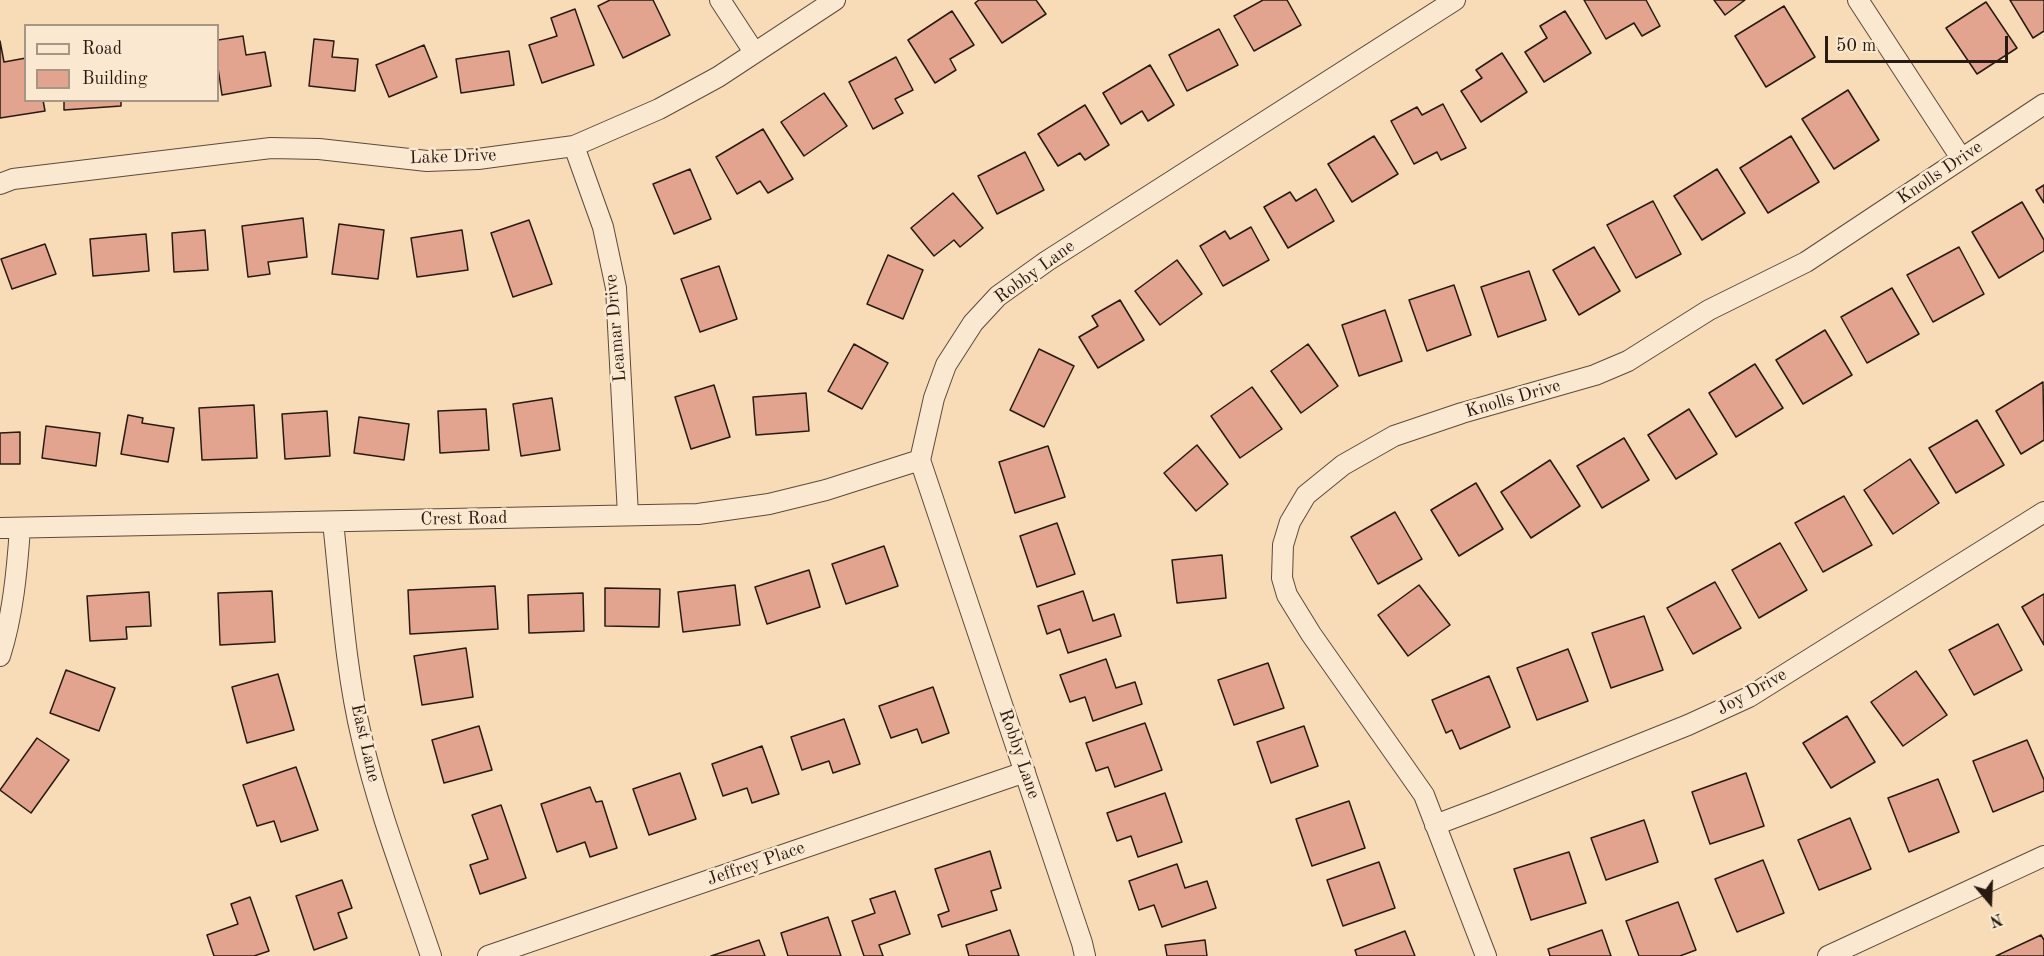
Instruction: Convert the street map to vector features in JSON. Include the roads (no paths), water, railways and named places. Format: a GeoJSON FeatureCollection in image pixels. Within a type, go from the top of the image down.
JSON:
{"type":"FeatureCollection","features":[{"type":"Feature","properties":{"kind":"street"},"geometry":{"type":"LineString","coordinates":[[720,0],[754,52]]}},
{"type":"Feature","properties":{"kind":"street","name":"Lake Drive"},"geometry":{"type":"LineString","coordinates":[[0,184],[13,179],[271,148],[319,149],[427,161],[478,159],[574,146],[659,109],[718,77],[835,0]]}},
{"type":"Feature","properties":{"kind":"street","name":"Robby Lane"},"geometry":{"type":"LineString","coordinates":[[1085,956],[1079,932],[921,460],[934,398],[946,365],[973,324],[998,296],[1047,261],[1455,0]]}},
{"type":"Feature","properties":{"kind":"street"},"geometry":{"type":"LineString","coordinates":[[1858,0],[1961,158]]}},
{"type":"Feature","properties":{"kind":"street","name":"Knolls Drive"},"geometry":{"type":"LineString","coordinates":[[1486,956],[1424,795],[1311,634],[1287,595],[1282,578],[1283,545],[1290,522],[1306,495],[1343,465],[1394,436],[1462,413],[1595,375],[1628,361],[1710,310],[1806,262],[2044,104]]}},
{"type":"Feature","properties":{"kind":"street","name":"Leamar Drive"},"geometry":{"type":"LineString","coordinates":[[574,146],[603,227],[616,288],[628,515]]}},
{"type":"Feature","properties":{"kind":"street","name":"Crest Road"},"geometry":{"type":"LineString","coordinates":[[0,528],[698,514],[770,504],[826,490],[921,460]]}},
{"type":"Feature","properties":{"kind":"street","name":"Joy Drive"},"geometry":{"type":"LineString","coordinates":[[1435,825],[1688,725],[1749,697],[2044,512]]}},
{"type":"Feature","properties":{"kind":"street","name":"East Lane"},"geometry":{"type":"LineString","coordinates":[[333,522],[347,658],[361,738],[374,785],[431,956]]}},
{"type":"Feature","properties":{"kind":"street"},"geometry":{"type":"LineString","coordinates":[[0,656],[16,579],[20,528]]}},
{"type":"Feature","properties":{"kind":"street","name":"Jeffrey Place"},"geometry":{"type":"LineString","coordinates":[[488,956],[1025,772]]}},
{"type":"Feature","properties":{"kind":"street"},"geometry":{"type":"LineString","coordinates":[[1828,956],[2044,856]]}}]}
